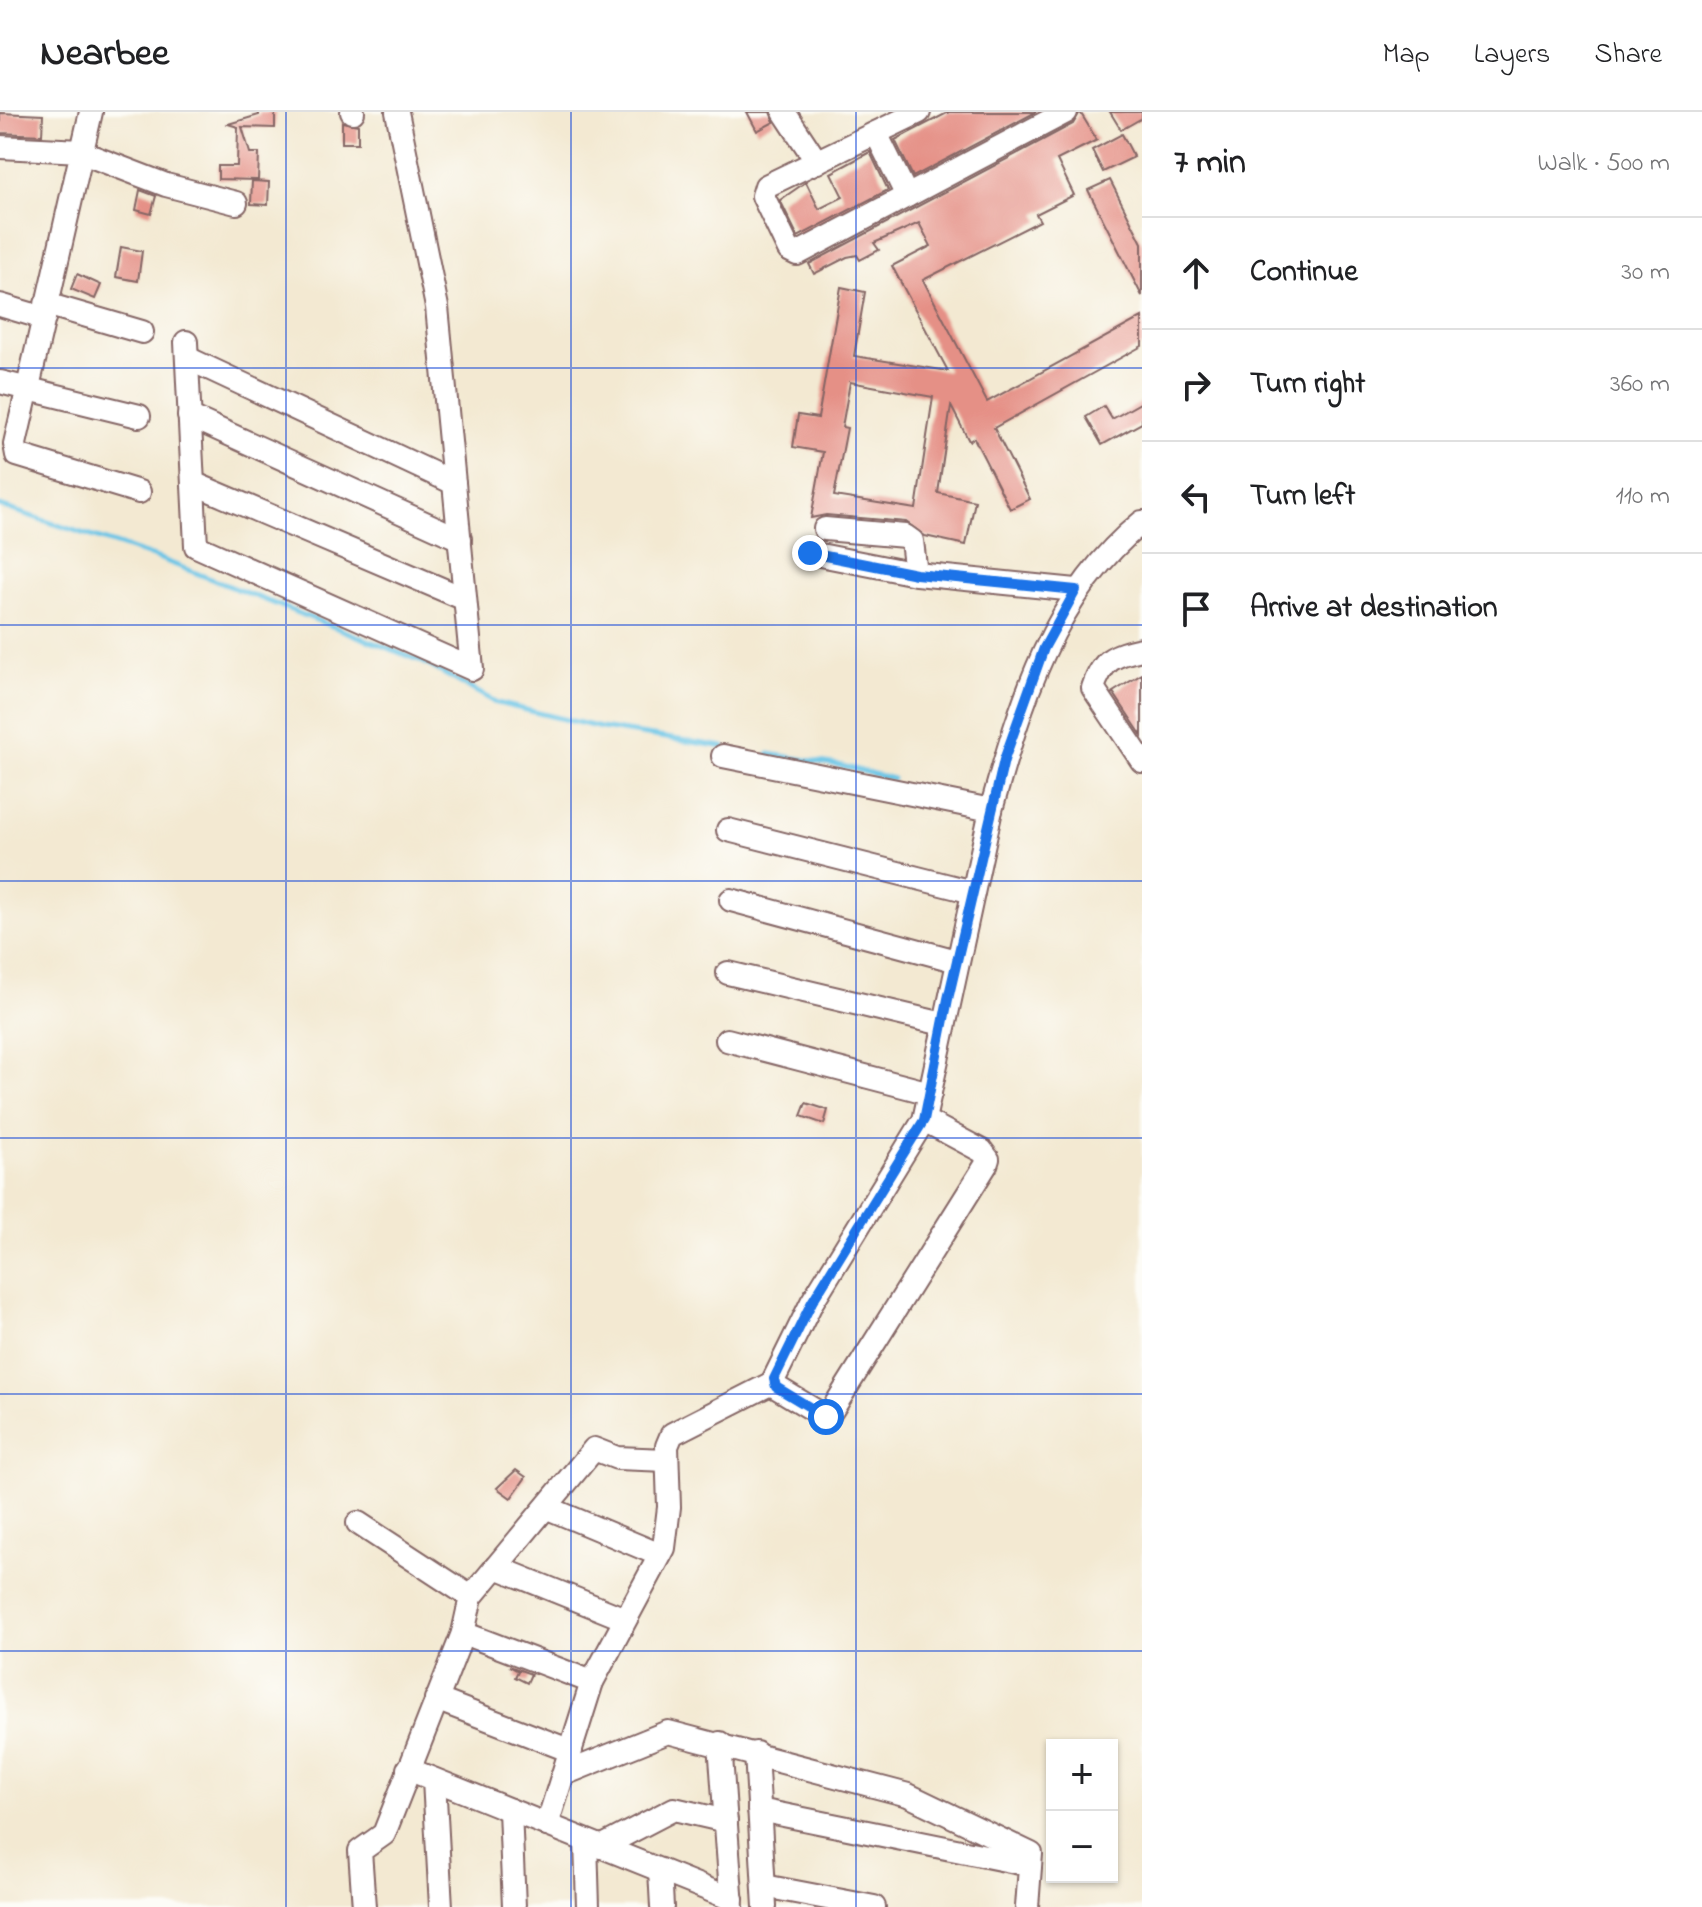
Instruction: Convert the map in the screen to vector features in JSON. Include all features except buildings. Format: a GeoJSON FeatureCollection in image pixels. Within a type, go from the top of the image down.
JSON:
{"type":"FeatureCollection","features":[{"type":"Feature","properties":{"kind":"street"},"geometry":{"type":"LineString","coordinates":[[91,112],[28,390],[15,444],[8,459],[139,492]]}},
{"type":"Feature","properties":{"kind":"street"},"geometry":{"type":"LineString","coordinates":[[397,112],[437,307],[472,669],[196,546],[186,350],[454,483]]}},
{"type":"Feature","properties":{"kind":"street"},"geometry":{"type":"LineString","coordinates":[[784,112],[817,162]]}},
{"type":"Feature","properties":{"kind":"street"},"geometry":{"type":"LineString","coordinates":[[905,115],[876,133],[762,190],[792,252],[797,254],[1066,112]]}},
{"type":"Feature","properties":{"kind":"street"},"geometry":{"type":"LineString","coordinates":[[876,133],[907,196]]}},
{"type":"Feature","properties":{"kind":"street"},"geometry":{"type":"LineString","coordinates":[[0,147],[82,151],[166,185],[236,203]]}},
{"type":"Feature","properties":{"kind":"street"},"geometry":{"type":"LineString","coordinates":[[0,305],[45,311],[142,332]]}},
{"type":"Feature","properties":{"kind":"street"},"geometry":{"type":"LineString","coordinates":[[0,382],[139,416]]}},
{"type":"Feature","properties":{"kind":"street"},"geometry":{"type":"LineString","coordinates":[[189,416],[460,539]]}},
{"type":"Feature","properties":{"kind":"street"},"geometry":{"type":"LineString","coordinates":[[193,483],[465,599]]}},
{"type":"Feature","properties":{"kind":"street"},"geometry":{"type":"LineString","coordinates":[[547,1825],[592,1682],[660,1555],[669,1507],[667,1460],[672,1434],[774,1382],[812,1302],[924,1120],[992,806],[1004,760],[1044,648],[1076,590],[1142,522]]}},
{"type":"Feature","properties":{"kind":"street"},"geometry":{"type":"LineString","coordinates":[[825,529],[909,538],[916,574]]}},
{"type":"Feature","properties":{"kind":"street"},"geometry":{"type":"LineString","coordinates":[[810,553],[916,574],[1076,590]]}},
{"type":"Feature","properties":{"kind":"street"},"geometry":{"type":"LineString","coordinates":[[1142,649],[1112,655],[1100,669],[1093,688],[1142,761]]}},
{"type":"Feature","properties":{"kind":"street"},"geometry":{"type":"LineString","coordinates":[[723,756],[992,806]]}},
{"type":"Feature","properties":{"kind":"street"},"geometry":{"type":"LineString","coordinates":[[728,830],[973,892]]}},
{"type":"Feature","properties":{"kind":"street"},"geometry":{"type":"LineString","coordinates":[[731,900],[957,961]]}},
{"type":"Feature","properties":{"kind":"street"},"geometry":{"type":"LineString","coordinates":[[728,973],[943,1024]]}},
{"type":"Feature","properties":{"kind":"street"},"geometry":{"type":"LineString","coordinates":[[727,1040],[930,1093]]}},
{"type":"Feature","properties":{"kind":"street"},"geometry":{"type":"LineString","coordinates":[[774,1382],[776,1387],[818,1413],[829,1415],[986,1165],[988,1159],[982,1151],[924,1120]]}},
{"type":"Feature","properties":{"kind":"street"},"geometry":{"type":"LineString","coordinates":[[364,1907],[360,1851],[384,1834],[463,1633],[471,1597],[594,1449],[617,1458],[667,1460]]}},
{"type":"Feature","properties":{"kind":"street"},"geometry":{"type":"LineString","coordinates":[[548,1508],[660,1555]]}},
{"type":"Feature","properties":{"kind":"street"},"geometry":{"type":"LineString","coordinates":[[358,1523],[471,1597]]}},
{"type":"Feature","properties":{"kind":"street"},"geometry":{"type":"LineString","coordinates":[[496,1567],[625,1619]]}},
{"type":"Feature","properties":{"kind":"street"},"geometry":{"type":"LineString","coordinates":[[463,1633],[592,1682]]}},
{"type":"Feature","properties":{"kind":"street"},"geometry":{"type":"LineString","coordinates":[[436,1699],[571,1751]]}},
{"type":"Feature","properties":{"kind":"street"},"geometry":{"type":"LineString","coordinates":[[564,1774],[668,1732],[720,1743],[908,1795],[1031,1854],[1027,1907]]}},
{"type":"Feature","properties":{"kind":"street"},"geometry":{"type":"LineString","coordinates":[[408,1769],[660,1870],[732,1903],[720,1743]]}},
{"type":"Feature","properties":{"kind":"street"},"geometry":{"type":"LineString","coordinates":[[756,1753],[764,1897],[874,1907]]}},
{"type":"Feature","properties":{"kind":"street"},"geometry":{"type":"LineString","coordinates":[[434,1780],[441,1907]]}},
{"type":"Feature","properties":{"kind":"street"},"geometry":{"type":"LineString","coordinates":[[396,1803],[435,1804]]}},
{"type":"Feature","properties":{"kind":"street"},"geometry":{"type":"LineString","coordinates":[[594,1844],[674,1809],[726,1821]]}},
{"type":"Feature","properties":{"kind":"street"},"geometry":{"type":"LineString","coordinates":[[510,1810],[514,1907]]}},
{"type":"Feature","properties":{"kind":"street"},"geometry":{"type":"LineString","coordinates":[[759,1810],[1030,1865]]}},
{"type":"Feature","properties":{"kind":"street"},"geometry":{"type":"LineString","coordinates":[[588,1907],[594,1844]]}},
{"type":"Feature","properties":{"kind":"street"},"geometry":{"type":"LineString","coordinates":[[660,1870],[662,1907]]}},
{"type":"Feature","properties":{"kind":"waterway"},"geometry":{"type":"LineString","coordinates":[[0,506],[155,557],[421,661],[497,703],[601,728],[724,747]]}},
{"type":"Feature","properties":{"kind":"waterway"},"geometry":{"type":"LineString","coordinates":[[769,754],[838,765],[893,779]]}},
{"type":"Feature","properties":{"kind":"route"},"geometry":{"type":"LineString","coordinates":[[810,553],[916,574],[1076,590],[1044,648],[1004,760],[948,999],[924,1120],[812,1302],[774,1379],[776,1387],[826,1417]]}}]}
